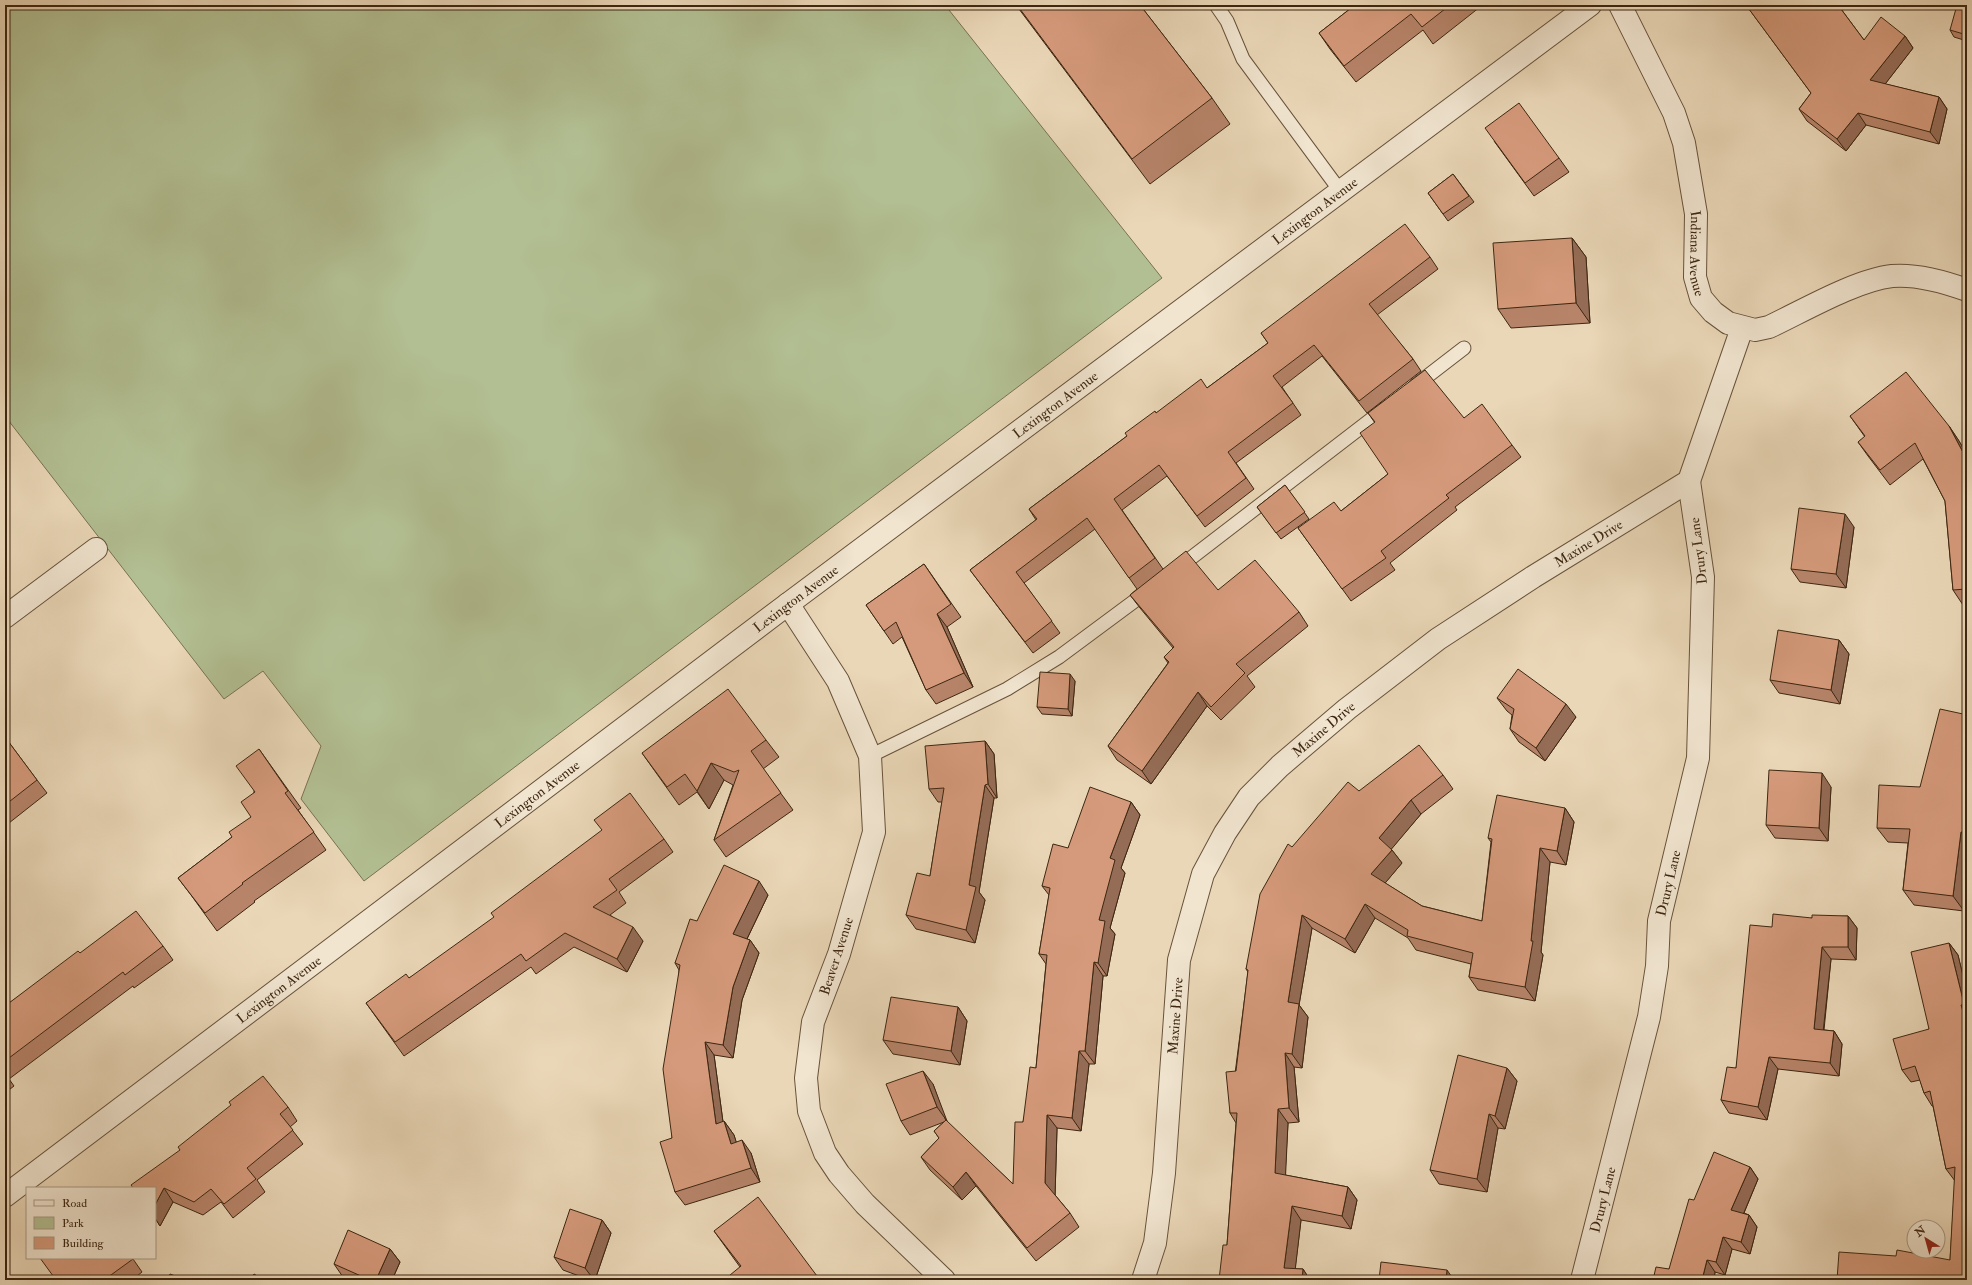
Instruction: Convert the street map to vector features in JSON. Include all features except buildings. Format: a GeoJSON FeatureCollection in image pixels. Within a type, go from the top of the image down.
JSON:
{"type":"FeatureCollection","features":[{"type":"Feature","properties":{"kind":"street","name":"Lexington Avenue"},"geometry":{"type":"LineString","coordinates":[[5,1196],[788,604],[1590,5]]}},
{"type":"Feature","properties":{"kind":"street","name":"Indiana Avenue"},"geometry":{"type":"LineString","coordinates":[[1620,5],[1674,112],[1684,143],[1696,214],[1695,277],[1701,298],[1713,312],[1728,323],[1742,328],[1755,330],[1769,327],[1854,287],[1874,280],[1893,276],[1911,277],[1967,290]]}},
{"type":"Feature","properties":{"kind":"street"},"geometry":{"type":"LineString","coordinates":[[1688,481],[1742,328]]}},
{"type":"Feature","properties":{"kind":"street","name":"Maxine Drive"},"geometry":{"type":"LineString","coordinates":[[1143,1280],[1155,1243],[1164,1173],[1179,960],[1202,874],[1233,821],[1250,797],[1280,766],[1346,709],[1438,639],[1533,577],[1688,481]]}},
{"type":"Feature","properties":{"kind":"street","name":"Drury Lane"},"geometry":{"type":"LineString","coordinates":[[1582,1280],[1649,1017],[1657,966],[1659,921],[1698,758],[1703,577],[1688,481]]}},
{"type":"Feature","properties":{"kind":"street"},"geometry":{"type":"LineString","coordinates":[[5,617],[96,549]]}},
{"type":"Feature","properties":{"kind":"street","name":"Beaver Avenue"},"geometry":{"type":"LineString","coordinates":[[788,604],[838,681],[870,756],[874,832],[839,954],[813,1022],[806,1078],[809,1111],[825,1153],[839,1174],[865,1204],[944,1280]]}},
{"type":"Feature","properties":{"kind":"lane"},"geometry":{"type":"LineString","coordinates":[[1216,5],[1228,21],[1243,59],[1341,192]]}},
{"type":"Feature","properties":{"kind":"lane"},"geometry":{"type":"LineString","coordinates":[[1408,391],[1464,348]]}},
{"type":"Feature","properties":{"kind":"lane"},"geometry":{"type":"LineString","coordinates":[[1171,573],[1395,401]]}},
{"type":"Feature","properties":{"kind":"lane"},"geometry":{"type":"LineString","coordinates":[[870,756],[1007,689],[1096,631],[1158,583]]}},
{"type":"Feature","properties":{"kind":"green space"},"geometry":{"type":"Polygon","coordinates":[[[5,5],[945,5],[1162,278],[364,881],[301,799],[321,746],[263,671],[224,699],[5,416],[5,5]]]}}]}
